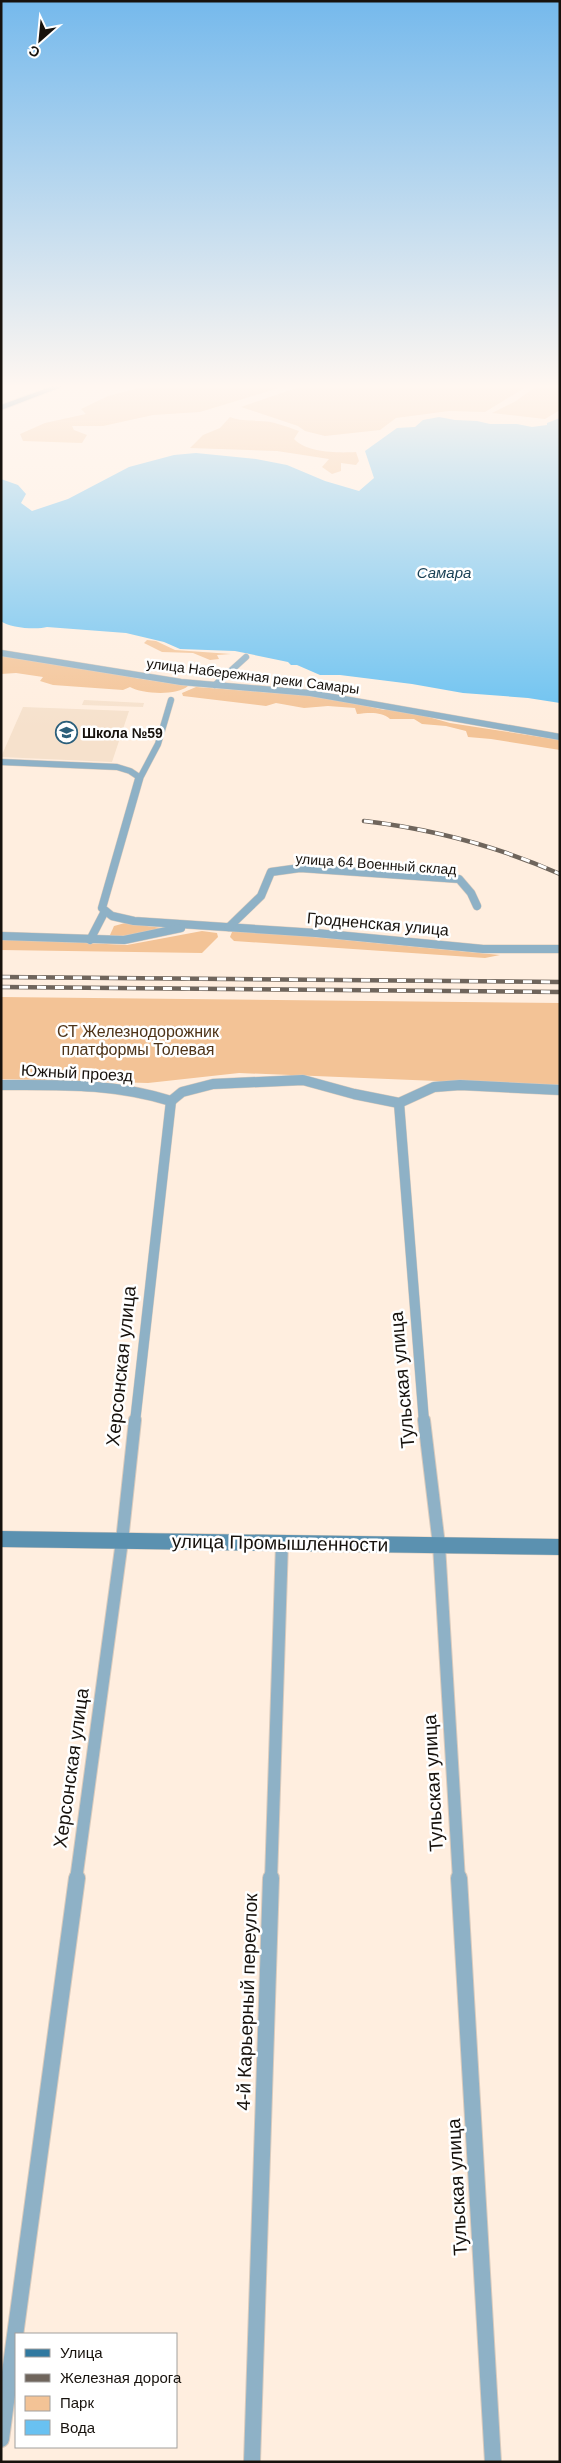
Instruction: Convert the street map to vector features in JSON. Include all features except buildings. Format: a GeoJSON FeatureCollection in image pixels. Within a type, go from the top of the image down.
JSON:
{"type":"FeatureCollection","features":[{"type":"Feature","properties":{"kind":"main road","name":"улица Промышленности"},"geometry":{"type":"LineString","coordinates":[[1,1539],[560,1547]]}},
{"type":"Feature","properties":{"kind":"street","name":"улица Набережная реки Самары"},"geometry":{"type":"LineString","coordinates":[[1,653],[111,669],[150,678],[310,693],[560,737]]}},
{"type":"Feature","properties":{"kind":"street"},"geometry":{"type":"LineString","coordinates":[[215,685],[246,657]]}},
{"type":"Feature","properties":{"kind":"street"},"geometry":{"type":"LineString","coordinates":[[90,940],[109,914],[102,908],[137,791],[139,778],[158,744],[171,700]]}},
{"type":"Feature","properties":{"kind":"street"},"geometry":{"type":"LineString","coordinates":[[1,762],[117,767],[130,771],[139,778]]}},
{"type":"Feature","properties":{"kind":"street","name":"улица 64 Военный склад"},"geometry":{"type":"LineString","coordinates":[[229,927],[262,896],[271,872],[300,868],[459,880],[471,893],[477,906]]}},
{"type":"Feature","properties":{"kind":"street","name":"Гродненская улица"},"geometry":{"type":"LineString","coordinates":[[109,914],[134,921],[229,927],[483,949],[560,949]]}},
{"type":"Feature","properties":{"kind":"street","name":"Гродненская улица"},"geometry":{"type":"LineString","coordinates":[[1,936],[124,940],[193,925]]}},
{"type":"Feature","properties":{"kind":"street"},"geometry":{"type":"LineString","coordinates":[[172,1101],[182,1092],[213,1084],[302,1080],[354,1094],[399,1103],[434,1087],[460,1085],[560,1090]]}},
{"type":"Feature","properties":{"kind":"street","name":"Южный проезд"},"geometry":{"type":"LineString","coordinates":[[1,1085],[88,1085],[139,1091],[172,1101]]}},
{"type":"Feature","properties":{"kind":"street","name":"Херсонская улица"},"geometry":{"type":"LineString","coordinates":[[15,2333],[122,1541],[172,1101]]}},
{"type":"Feature","properties":{"kind":"street","name":"Тульская улица"},"geometry":{"type":"LineString","coordinates":[[399,1103],[423,1415],[439,1546],[493,2462]]}},
{"type":"Feature","properties":{"kind":"street","name":"4-й Карьерный переулок"},"geometry":{"type":"LineString","coordinates":[[252,2462],[282,1543]]}},
{"type":"Feature","properties":{"kind":"street","name":"Херсонская улица"},"geometry":{"type":"LineString","coordinates":[[1,2439],[15,2335]]}},
{"type":"Feature","properties":{"kind":"shaded area"},"geometry":{"type":"Polygon","coordinates":[[[84,700],[144,703],[143,707],[82,705],[84,700]]]}},
{"type":"Feature","properties":{"kind":"shaded area","name":"Школа №59"},"geometry":{"type":"Polygon","coordinates":[[[23,707],[129,711],[112,762],[1,757],[23,707]]]}},
{"type":"Feature","properties":{"kind":"green space"},"geometry":{"type":"Polygon","coordinates":[[[147,640],[156,641],[175,650],[231,654],[217,655],[219,659],[210,660],[193,653],[162,652],[144,643],[147,640]]]}},
{"type":"Feature","properties":{"kind":"green space"},"geometry":{"type":"Polygon","coordinates":[[[1,655],[93,668],[135,678],[188,686],[168,693],[159,693],[130,687],[123,690],[53,685],[40,681],[43,677],[16,673],[1,674],[1,655]]]}},
{"type":"Feature","properties":{"kind":"green space"},"geometry":{"type":"Polygon","coordinates":[[[196,687],[327,697],[384,710],[396,708],[450,723],[560,740],[560,750],[468,737],[466,731],[446,726],[422,724],[414,719],[390,719],[374,713],[357,714],[355,708],[328,706],[304,708],[276,703],[266,706],[183,696],[182,693],[196,687]]]}},
{"type":"Feature","properties":{"kind":"green space"},"geometry":{"type":"Polygon","coordinates":[[[125,923],[162,928],[123,937],[110,935],[114,926],[125,923]]]}},
{"type":"Feature","properties":{"kind":"green space"},"geometry":{"type":"Polygon","coordinates":[[[240,930],[500,955],[485,958],[234,941],[230,937],[232,932],[240,930]]]}},
{"type":"Feature","properties":{"kind":"green space"},"geometry":{"type":"Polygon","coordinates":[[[202,931],[217,933],[218,937],[202,953],[1,950],[1,939],[127,945],[202,931]]]}},
{"type":"Feature","properties":{"kind":"green space","name":"СТ Железнодорожник платформы Толевая"},"geometry":{"type":"Polygon","coordinates":[[[1,997],[560,1003],[560,1086],[239,1073],[148,1083],[1,1079],[1,997]]]}},
{"type":"Feature","properties":{"kind":"water","name":"Самара"},"geometry":{"type":"Polygon","coordinates":[[[1,499],[23,499],[21,503],[32,511],[68,499],[560,499],[560,703],[528,698],[463,693],[412,684],[340,675],[320,675],[297,665],[291,665],[288,662],[235,651],[180,649],[164,642],[126,633],[47,627],[23,628],[1,621],[1,499]]]}},
{"type":"Feature","properties":{"kind":"railway"},"geometry":{"type":"LineString","coordinates":[[364,821],[390,824],[464,840],[512,855],[560,874]]}},
{"type":"Feature","properties":{"kind":"railway"},"geometry":{"type":"LineString","coordinates":[[1,977],[560,982]]}},
{"type":"Feature","properties":{"kind":"railway"},"geometry":{"type":"LineString","coordinates":[[1,987],[560,992]]}},
{"type":"Feature","properties":{"kind":"place","name":"Школа №59"},"geometry":{"type":"Point","coordinates":[66,733]}}]}
